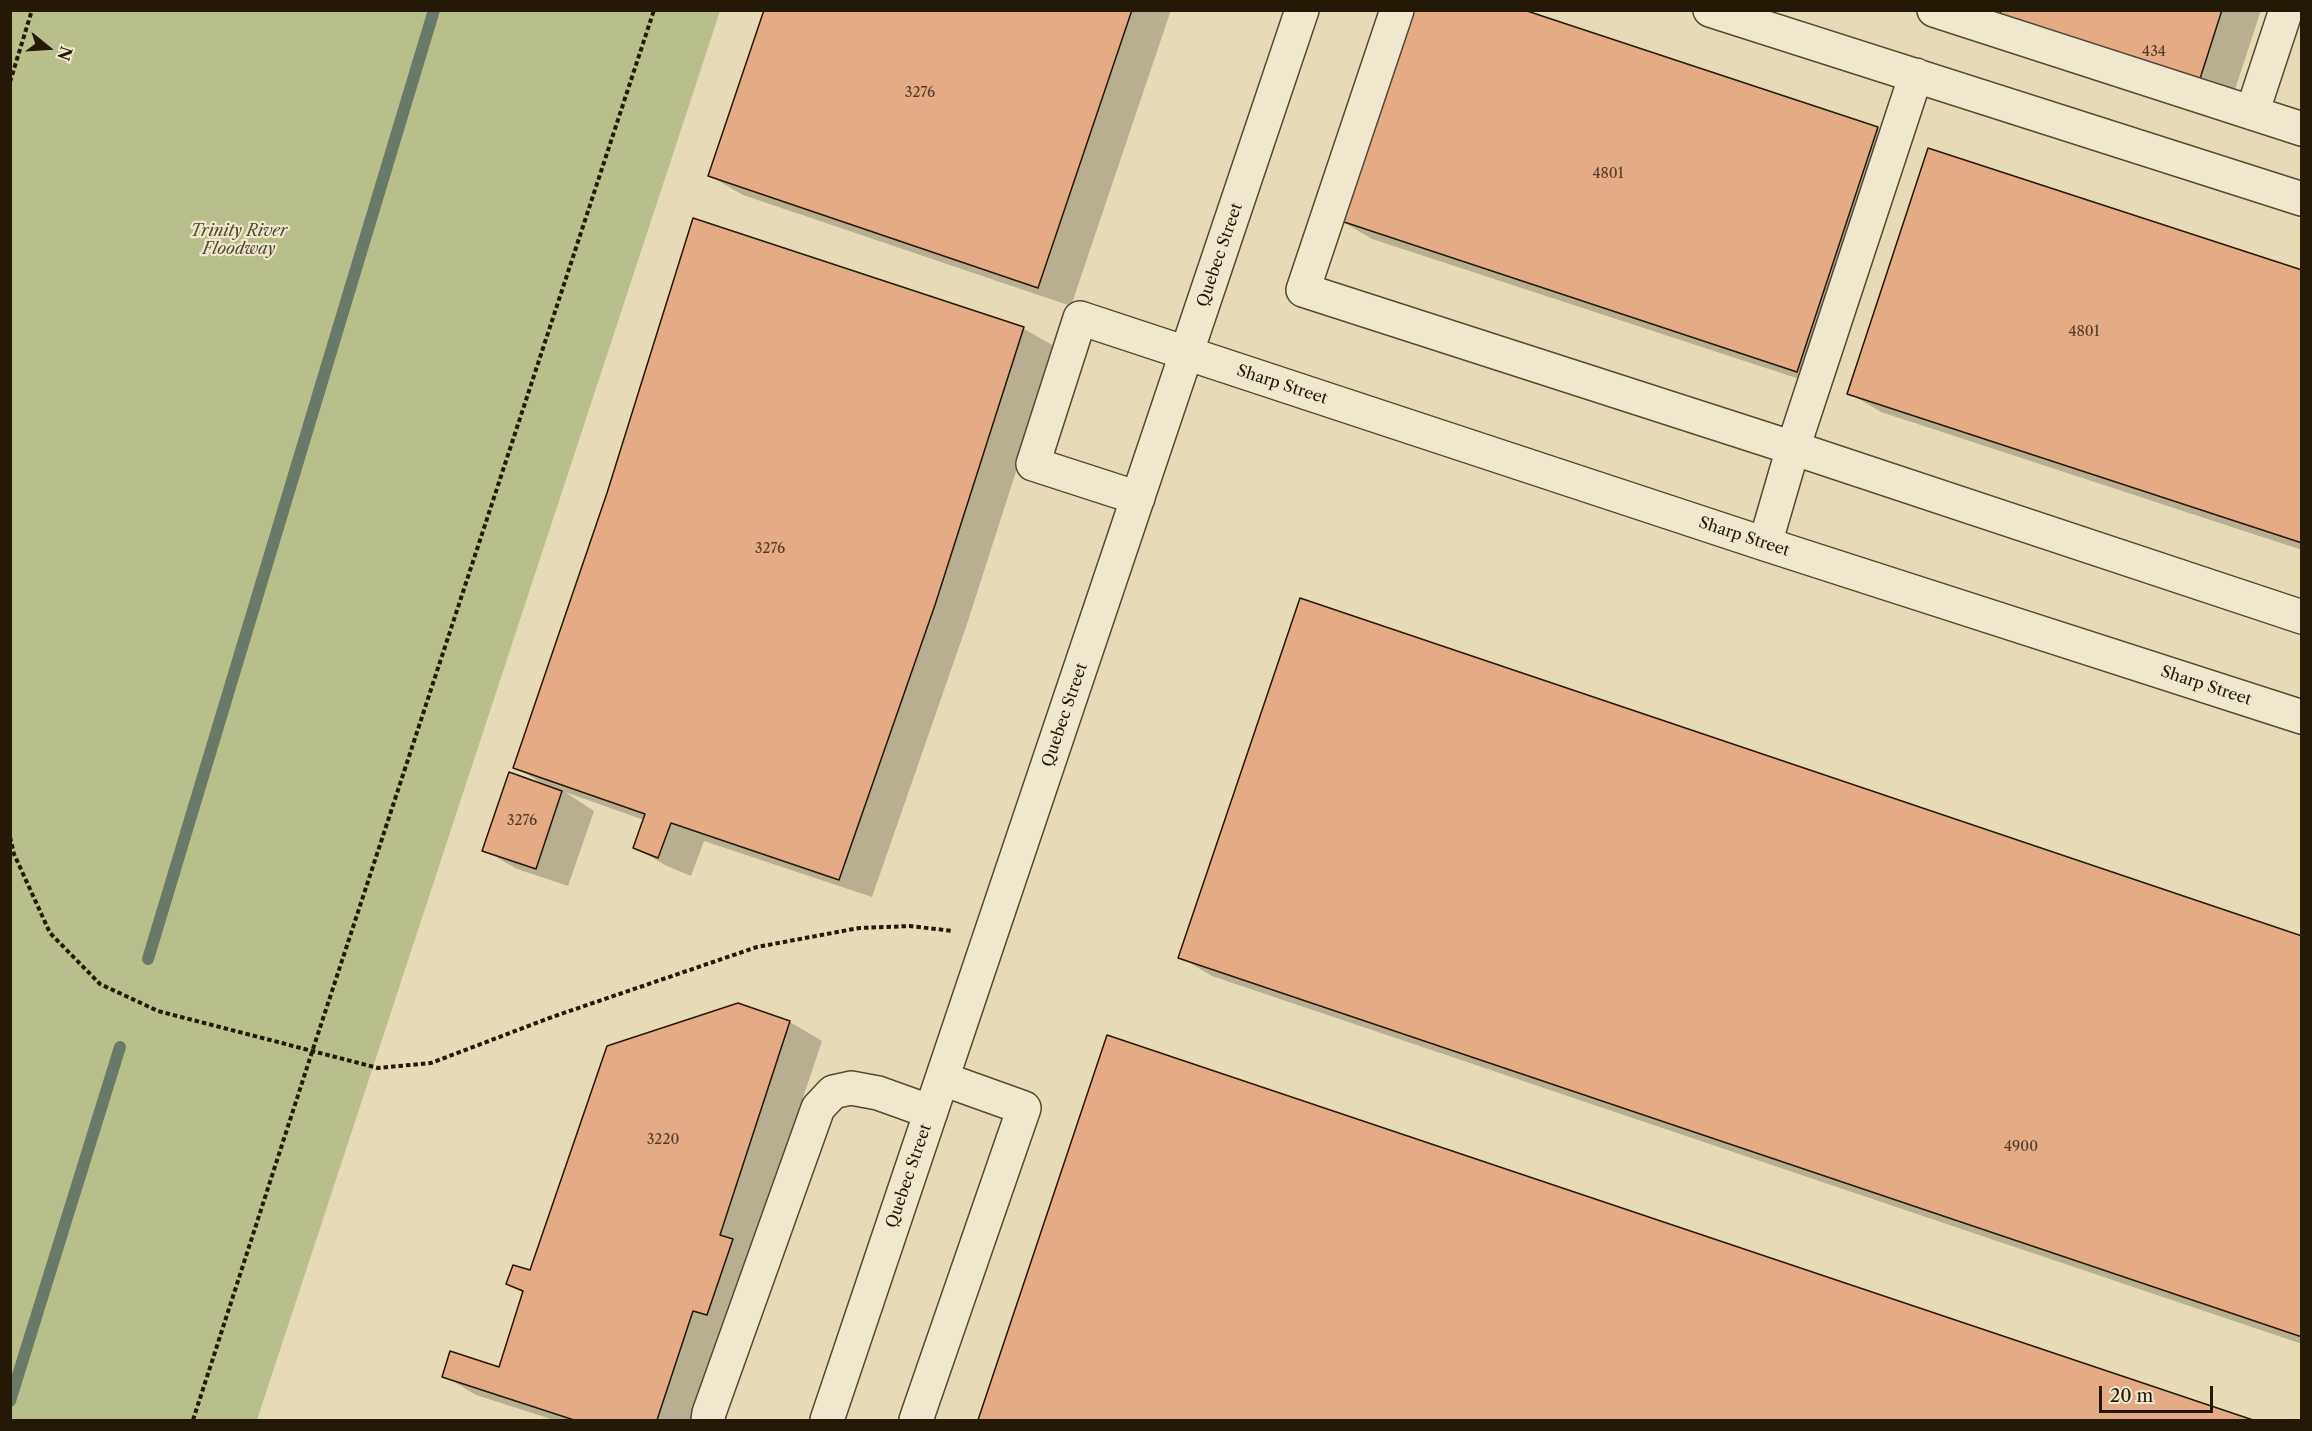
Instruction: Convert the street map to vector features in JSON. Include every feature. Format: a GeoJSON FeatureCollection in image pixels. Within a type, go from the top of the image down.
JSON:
{"type":"FeatureCollection","features":[{"type":"Feature","properties":{"kind":"street","name":"Quebec Street"},"geometry":{"type":"LineString","coordinates":[[827,1420],[1302,10]]}},
{"type":"Feature","properties":{"kind":"street"},"geometry":{"type":"LineString","coordinates":[[1397,10],[1303,290],[1794,448],[2301,617]]}},
{"type":"Feature","properties":{"kind":"street"},"geometry":{"type":"LineString","coordinates":[[1710,10],[2301,199]]}},
{"type":"Feature","properties":{"kind":"street"},"geometry":{"type":"LineString","coordinates":[[1934,10],[2301,129]]}},
{"type":"Feature","properties":{"kind":"street"},"geometry":{"type":"LineString","coordinates":[[2252,113],[2286,10]]}},
{"type":"Feature","properties":{"kind":"street"},"geometry":{"type":"LineString","coordinates":[[1764,544],[1916,75]]}},
{"type":"Feature","properties":{"kind":"street","name":"Sharp Street"},"geometry":{"type":"LineString","coordinates":[[1138,498],[1033,464],[1080,318],[1764,544],[2301,717]]}},
{"type":"Feature","properties":{"kind":"street"},"geometry":{"type":"LineString","coordinates":[[916,1420],[1024,1108],[943,1079]]}},
{"type":"Feature","properties":{"kind":"street"},"geometry":{"type":"LineString","coordinates":[[708,1420],[818,1108],[833,1092],[851,1088],[878,1093],[931,1112]]}},
{"type":"Feature","properties":{"kind":"path"},"geometry":{"type":"LineString","coordinates":[[10,82],[33,10]]}},
{"type":"Feature","properties":{"kind":"path"},"geometry":{"type":"LineString","coordinates":[[193,1420],[654,10]]}},
{"type":"Feature","properties":{"kind":"path"},"geometry":{"type":"LineString","coordinates":[[10,837],[14,854],[50,933],[100,984],[158,1011],[378,1068],[432,1063],[552,1017],[757,947],[859,928],[910,926],[960,932],[989,939]]}},
{"type":"Feature","properties":{"kind":"green space","name":"Trinity River Floodway"},"geometry":{"type":"Polygon","coordinates":[[[10,11],[720,11],[257,1420],[11,1420],[10,11]]]}},
{"type":"Feature","properties":{"kind":"building"},"geometry":{"type":"Polygon","coordinates":[[[764,10],[1132,10],[1038,288],[708,176],[764,10]]]}},
{"type":"Feature","properties":{"kind":"building"},"geometry":{"type":"Polygon","coordinates":[[[1407,10],[1524,10],[1878,127],[1797,372],[1338,220],[1407,10]]]}},
{"type":"Feature","properties":{"kind":"building"},"geometry":{"type":"Polygon","coordinates":[[[2001,10],[2222,10],[2198,85],[1999,19],[2001,10]]]}},
{"type":"Feature","properties":{"kind":"building"},"geometry":{"type":"Polygon","coordinates":[[[1928,148],[2302,270],[2302,543],[1847,394],[1928,148]]]}},
{"type":"Feature","properties":{"kind":"building"},"geometry":{"type":"Polygon","coordinates":[[[693,218],[1024,327],[935,605],[839,880],[671,823],[658,858],[633,848],[645,814],[513,768],[607,493],[693,218]]]}},
{"type":"Feature","properties":{"kind":"building"},"geometry":{"type":"Polygon","coordinates":[[[1300,598],[2302,936],[2302,1337],[1178,958],[1300,598]]]}},
{"type":"Feature","properties":{"kind":"building"},"geometry":{"type":"Polygon","coordinates":[[[509,772],[562,791],[536,869],[482,851],[509,772]]]}},
{"type":"Feature","properties":{"kind":"building"},"geometry":{"type":"Polygon","coordinates":[[[738,1003],[790,1021],[720,1235],[733,1239],[707,1315],[693,1311],[657,1420],[574,1420],[442,1377],[450,1351],[499,1367],[523,1291],[506,1284],[513,1265],[530,1270],[607,1046],[738,1003]]]}},
{"type":"Feature","properties":{"kind":"building"},"geometry":{"type":"Polygon","coordinates":[[[1107,1035],[2253,1420],[978,1420],[1107,1035]]]}},
{"type":"Feature","properties":{"kind":"waterway"},"geometry":{"type":"LineString","coordinates":[[148,959],[434,10]]}},
{"type":"Feature","properties":{"kind":"waterway"},"geometry":{"type":"LineString","coordinates":[[10,1401],[120,1047]]}}]}
